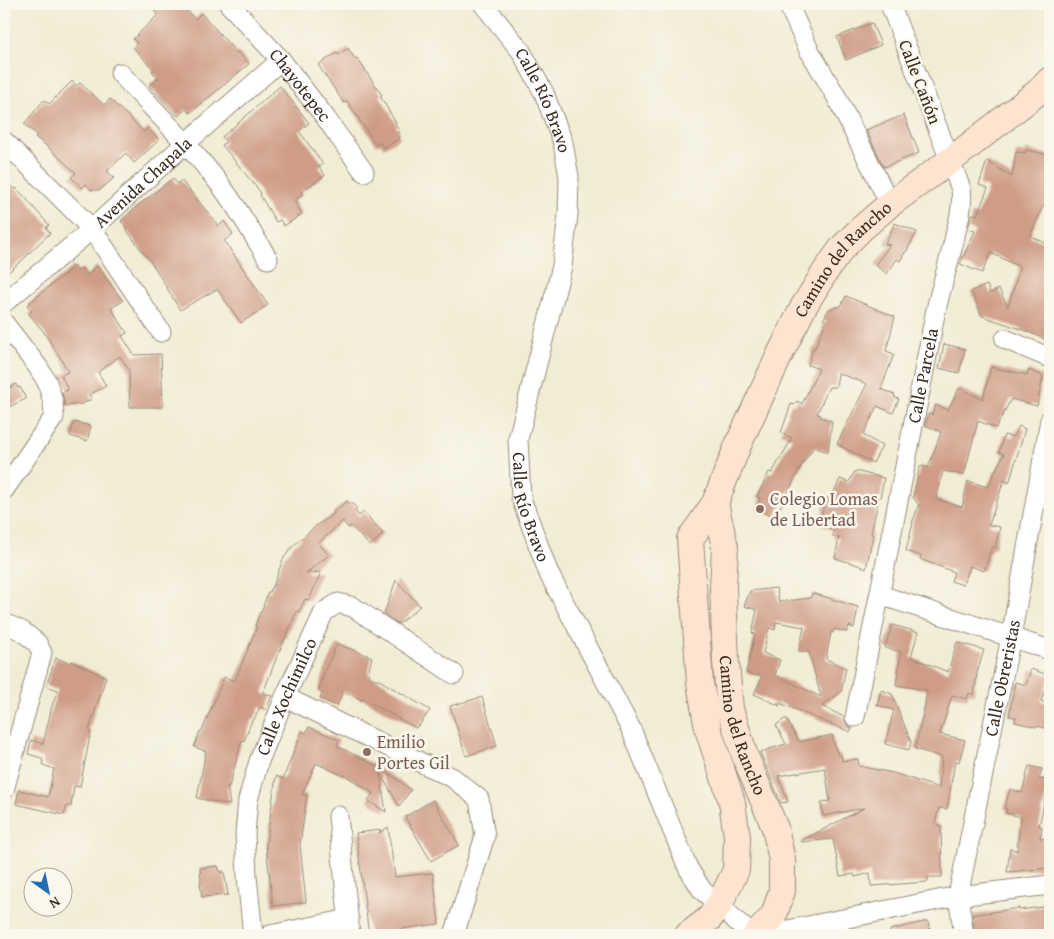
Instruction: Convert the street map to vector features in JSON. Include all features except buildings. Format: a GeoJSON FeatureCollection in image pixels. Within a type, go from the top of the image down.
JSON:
{"type":"FeatureCollection","features":[{"type":"Feature","properties":{"kind":"main road","name":"Camino del Rancho"},"geometry":{"type":"LineString","coordinates":[[688,935],[709,919],[719,906],[736,870],[737,837],[732,802],[708,729],[700,683],[690,539],[715,503],[738,445],[804,306],[842,248],[860,229],[890,204],[1046,90]]}},
{"type":"Feature","properties":{"kind":"main road","name":"Camino del Rancho"},"geometry":{"type":"LineString","coordinates":[[715,503],[725,547],[723,588],[725,654],[730,709],[745,756],[775,828],[782,860],[782,891],[774,915],[754,935]]}},
{"type":"Feature","properties":{"kind":"street","name":"Chayotepec"},"geometry":{"type":"LineString","coordinates":[[229,4],[282,60],[326,116],[364,172]]}},
{"type":"Feature","properties":{"kind":"street","name":"Calle Río Bravo"},"geometry":{"type":"LineString","coordinates":[[483,4],[521,51],[544,92],[563,143],[569,177],[568,215],[562,266],[518,439],[521,498],[549,574],[631,729],[688,868],[702,890],[754,935]]}},
{"type":"Feature","properties":{"kind":"street"},"geometry":{"type":"LineString","coordinates":[[788,4],[809,50],[836,96],[890,204]]}},
{"type":"Feature","properties":{"kind":"street","name":"Calle Cañón"},"geometry":{"type":"LineString","coordinates":[[890,4],[951,160]]}},
{"type":"Feature","properties":{"kind":"street","name":"Avenida Chapala"},"geometry":{"type":"LineString","coordinates":[[4,303],[92,229],[186,143],[282,60]]}},
{"type":"Feature","properties":{"kind":"street"},"geometry":{"type":"LineString","coordinates":[[120,73],[186,143],[231,198],[268,259]]}},
{"type":"Feature","properties":{"kind":"street"},"geometry":{"type":"LineString","coordinates":[[4,141],[92,229],[161,332]]}},
{"type":"Feature","properties":{"kind":"street","name":"Calle Parcela"},"geometry":{"type":"LineString","coordinates":[[855,717],[934,317],[951,259],[962,202],[961,188],[951,160]]}},
{"type":"Feature","properties":{"kind":"street"},"geometry":{"type":"LineString","coordinates":[[4,323],[38,367],[47,382],[53,402],[54,417],[4,490]]}},
{"type":"Feature","properties":{"kind":"street"},"geometry":{"type":"LineString","coordinates":[[1005,338],[1050,358]]}},
{"type":"Feature","properties":{"kind":"street","name":"Calle Obreristas"},"geometry":{"type":"LineString","coordinates":[[964,935],[958,896],[1011,637],[1050,420]]}},
{"type":"Feature","properties":{"kind":"street"},"geometry":{"type":"LineString","coordinates":[[880,595],[1050,650]]}},
{"type":"Feature","properties":{"kind":"street","name":"Calle Xochimilco"},"geometry":{"type":"LineString","coordinates":[[253,935],[245,833],[248,800],[258,761],[324,612],[338,603],[353,607],[454,674]]}},
{"type":"Feature","properties":{"kind":"street"},"geometry":{"type":"LineString","coordinates":[[4,623],[22,631],[38,643],[42,654],[4,790]]}},
{"type":"Feature","properties":{"kind":"street"},"geometry":{"type":"LineString","coordinates":[[285,697],[453,778],[478,799],[486,836],[454,935]]}},
{"type":"Feature","properties":{"kind":"street"},"geometry":{"type":"LineString","coordinates":[[270,935],[349,927],[338,816]]}},
{"type":"Feature","properties":{"kind":"street"},"geometry":{"type":"LineString","coordinates":[[763,935],[958,896],[1050,885]]}},
{"type":"Feature","properties":{"kind":"place","name":"Colegio Lomas de Libertad"},"geometry":{"type":"Point","coordinates":[760,509]}},
{"type":"Feature","properties":{"kind":"place","name":"Emilio Portes Gil"},"geometry":{"type":"Point","coordinates":[367,752]}}]}
